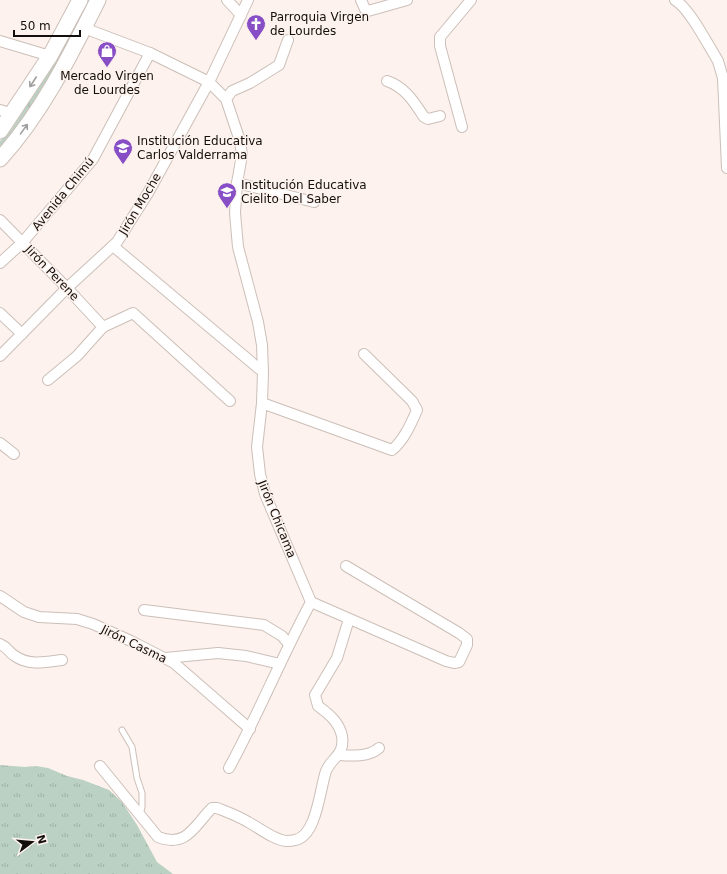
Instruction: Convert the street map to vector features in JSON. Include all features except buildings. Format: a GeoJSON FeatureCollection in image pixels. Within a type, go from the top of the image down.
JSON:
{"type":"FeatureCollection","features":[{"type":"Feature","properties":{"kind":"main road"},"geometry":{"type":"LineString","coordinates":[[0,131],[6,112],[50,56],[80,0]]}},
{"type":"Feature","properties":{"kind":"main road"},"geometry":{"type":"LineString","coordinates":[[0,159],[10,148],[36,112],[65,66],[98,0]]}},
{"type":"Feature","properties":{"kind":"street"},"geometry":{"type":"LineString","coordinates":[[227,0],[241,15]]}},
{"type":"Feature","properties":{"kind":"street","name":"Jirón Moche"},"geometry":{"type":"LineString","coordinates":[[0,356],[67,288],[113,246],[125,230],[148,193],[209,82],[248,0]]}},
{"type":"Feature","properties":{"kind":"street"},"geometry":{"type":"LineString","coordinates":[[361,0],[365,9],[368,11],[407,0]]}},
{"type":"Feature","properties":{"kind":"street"},"geometry":{"type":"LineString","coordinates":[[462,127],[440,46],[440,37],[471,0]]}},
{"type":"Feature","properties":{"kind":"street"},"geometry":{"type":"LineString","coordinates":[[678,1],[688,12],[718,61],[723,78],[727,168]]}},
{"type":"Feature","properties":{"kind":"street"},"geometry":{"type":"LineString","coordinates":[[84,28],[150,52],[209,82],[226,99],[232,91],[250,83],[279,65],[288,40]]}},
{"type":"Feature","properties":{"kind":"street"},"geometry":{"type":"LineString","coordinates":[[0,41],[50,56]]}},
{"type":"Feature","properties":{"kind":"street","name":"Avenida Chimú"},"geometry":{"type":"LineString","coordinates":[[0,263],[22,243],[93,159],[150,52]]}},
{"type":"Feature","properties":{"kind":"street"},"geometry":{"type":"LineString","coordinates":[[387,81],[397,84],[407,94],[424,117],[428,119],[440,116]]}},
{"type":"Feature","properties":{"kind":"street","name":"Jirón Chicama"},"geometry":{"type":"LineString","coordinates":[[226,99],[240,141],[242,155],[237,184],[235,213],[238,247],[258,322],[262,344],[264,372],[257,447],[260,474],[265,494],[311,602]]}},
{"type":"Feature","properties":{"kind":"street"},"geometry":{"type":"LineString","coordinates":[[237,184],[314,202]]}},
{"type":"Feature","properties":{"kind":"street","name":"Jirón Perene"},"geometry":{"type":"LineString","coordinates":[[0,220],[103,327]]}},
{"type":"Feature","properties":{"kind":"street"},"geometry":{"type":"LineString","coordinates":[[113,246],[264,372]]}},
{"type":"Feature","properties":{"kind":"street"},"geometry":{"type":"LineString","coordinates":[[0,313],[22,334]]}},
{"type":"Feature","properties":{"kind":"street"},"geometry":{"type":"LineString","coordinates":[[48,380],[77,356],[103,327],[133,313],[230,401]]}},
{"type":"Feature","properties":{"kind":"street"},"geometry":{"type":"LineString","coordinates":[[262,403],[392,450],[397,446],[412,422],[417,410],[412,401],[364,354]]}},
{"type":"Feature","properties":{"kind":"street"},"geometry":{"type":"LineString","coordinates":[[0,442],[14,454]]}},
{"type":"Feature","properties":{"kind":"street"},"geometry":{"type":"LineString","coordinates":[[229,768],[250,729],[289,644],[311,602],[446,661],[454,663],[459,662],[467,645],[467,640],[459,633],[346,566]]}},
{"type":"Feature","properties":{"kind":"street","name":"Jirón Casma"},"geometry":{"type":"LineString","coordinates":[[0,596],[24,612],[39,617],[77,619],[93,624],[174,663],[250,729]]}},
{"type":"Feature","properties":{"kind":"street"},"geometry":{"type":"LineString","coordinates":[[144,610],[264,626],[282,636],[289,644]]}},
{"type":"Feature","properties":{"kind":"street"},"geometry":{"type":"LineString","coordinates":[[100,766],[158,837],[168,841],[180,840],[189,834],[212,808],[217,808],[246,821],[278,839],[285,841],[297,840],[306,833],[316,814],[326,772],[330,764],[339,755],[342,744],[342,736],[339,725],[330,714],[318,706],[315,696],[337,658],[350,619]]}},
{"type":"Feature","properties":{"kind":"street"},"geometry":{"type":"LineString","coordinates":[[0,644],[6,647],[14,656],[32,663],[62,660]]}},
{"type":"Feature","properties":{"kind":"street"},"geometry":{"type":"LineString","coordinates":[[164,658],[218,653],[246,656],[280,664]]}},
{"type":"Feature","properties":{"kind":"street"},"geometry":{"type":"LineString","coordinates":[[339,755],[364,755],[376,751],[379,748]]}},
{"type":"Feature","properties":{"kind":"lane"},"geometry":{"type":"LineString","coordinates":[[122,730],[129,739],[132,747],[137,778],[142,793],[142,807],[140,815]]}},
{"type":"Feature","properties":{"kind":"green space"},"geometry":{"type":"Polygon","coordinates":[[[86,0],[92,0],[50,78],[27,114],[0,149],[0,141],[11,130],[47,74],[86,0]]]}},
{"type":"Feature","properties":{"kind":"green space"},"geometry":{"type":"Polygon","coordinates":[[[0,765],[25,767],[36,766],[48,768],[109,790],[122,802],[137,825],[157,862],[173,874],[0,874],[0,765]]]}},
{"type":"Feature","properties":{"kind":"place","name":"Parroquia Virgen de Lourdes"},"geometry":{"type":"Point","coordinates":[256,41]}},
{"type":"Feature","properties":{"kind":"place","name":"Mercado Virgen de Lourdes"},"geometry":{"type":"Point","coordinates":[107,68]}},
{"type":"Feature","properties":{"kind":"place","name":"Institución Educativa Carlos Valderrama"},"geometry":{"type":"Point","coordinates":[123,165]}},
{"type":"Feature","properties":{"kind":"place","name":"Institución Educativa Cielito Del Saber"},"geometry":{"type":"Point","coordinates":[227,209]}}]}
